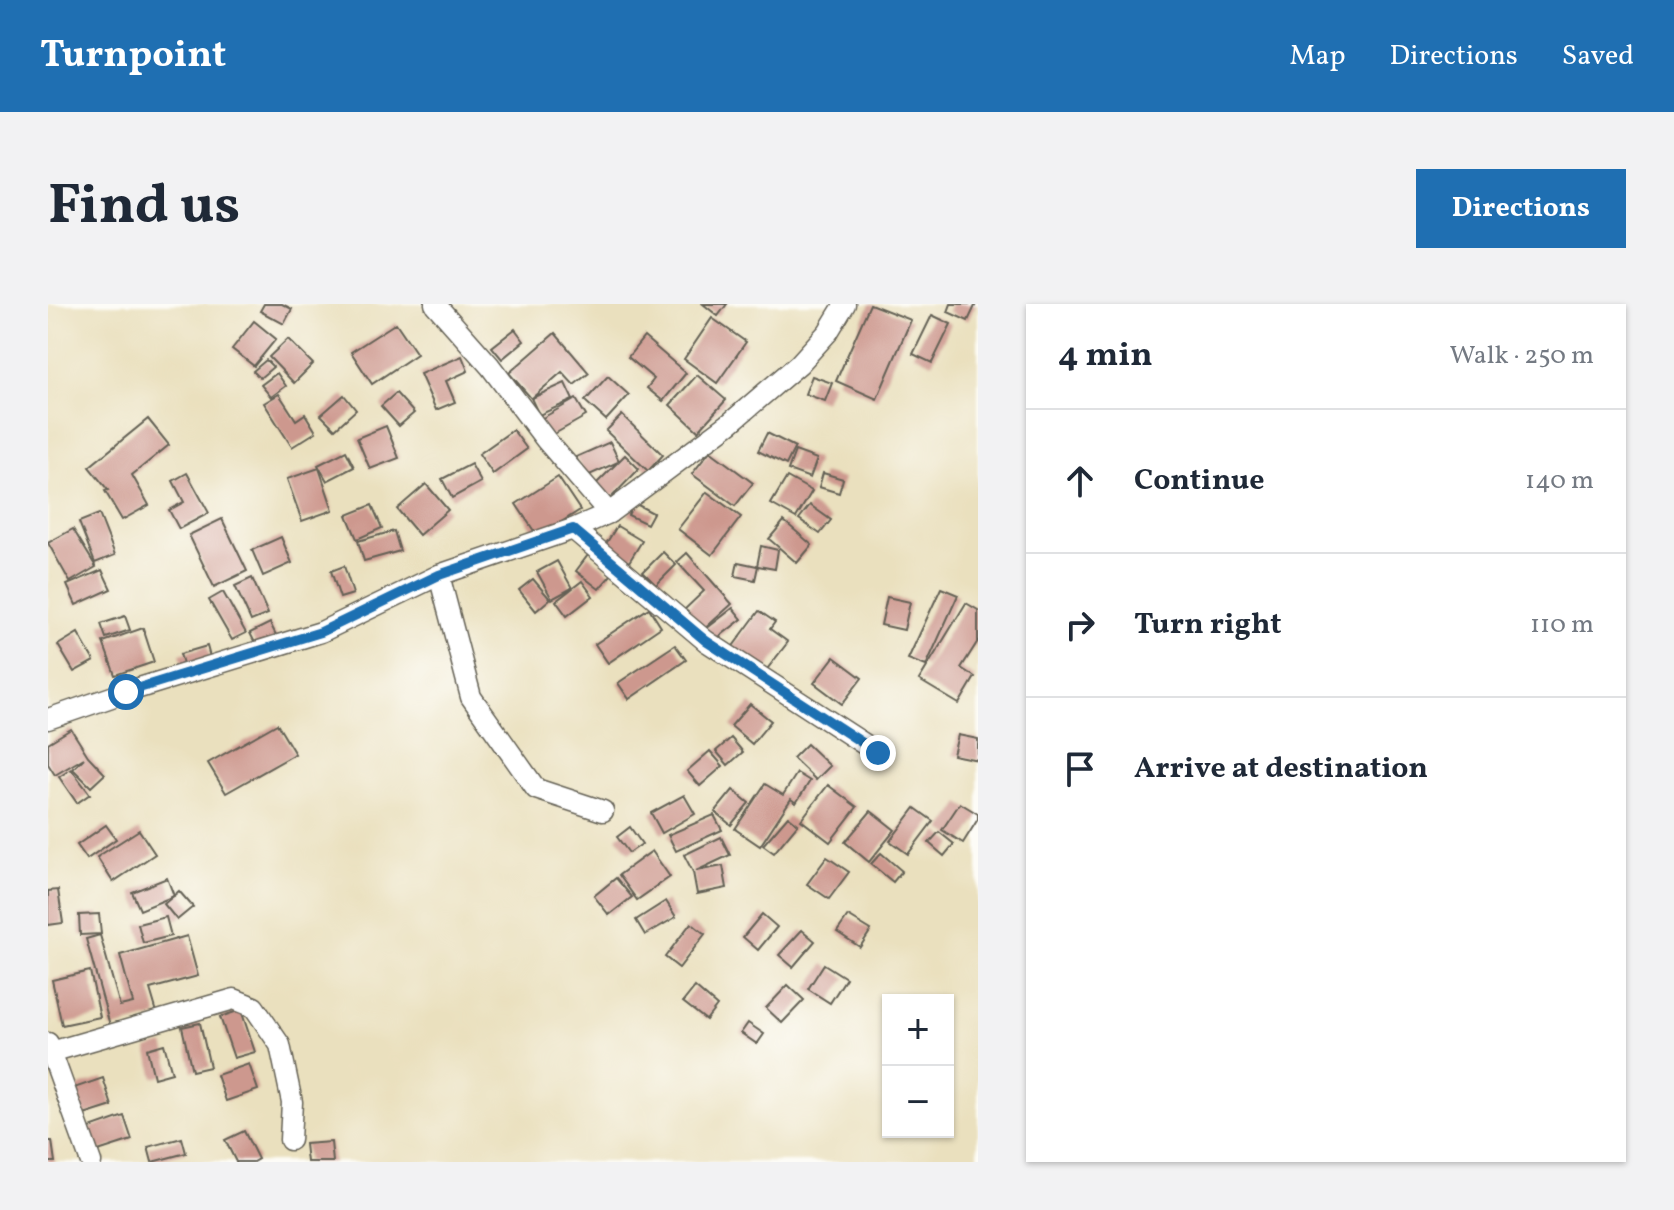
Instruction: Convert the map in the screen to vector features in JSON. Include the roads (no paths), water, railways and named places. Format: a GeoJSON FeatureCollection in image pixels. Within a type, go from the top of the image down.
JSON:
{"type":"FeatureCollection","features":[{"type":"Feature","properties":{"kind":"street"},"geometry":{"type":"LineString","coordinates":[[435,304],[490,366],[546,440],[609,513]]}},
{"type":"Feature","properties":{"kind":"street"},"geometry":{"type":"LineString","coordinates":[[48,719],[321,632],[439,575],[573,529],[609,513],[730,423],[799,364],[828,332],[845,304]]}},
{"type":"Feature","properties":{"kind":"street"},"geometry":{"type":"LineString","coordinates":[[573,529],[706,641],[878,753]]}},
{"type":"Feature","properties":{"kind":"street"},"geometry":{"type":"LineString","coordinates":[[439,575],[471,697],[536,789],[603,811]]}},
{"type":"Feature","properties":{"kind":"street"},"geometry":{"type":"LineString","coordinates":[[91,1162],[50,1048],[234,999],[254,1007],[280,1045],[292,1102],[290,1140]]}}]}
